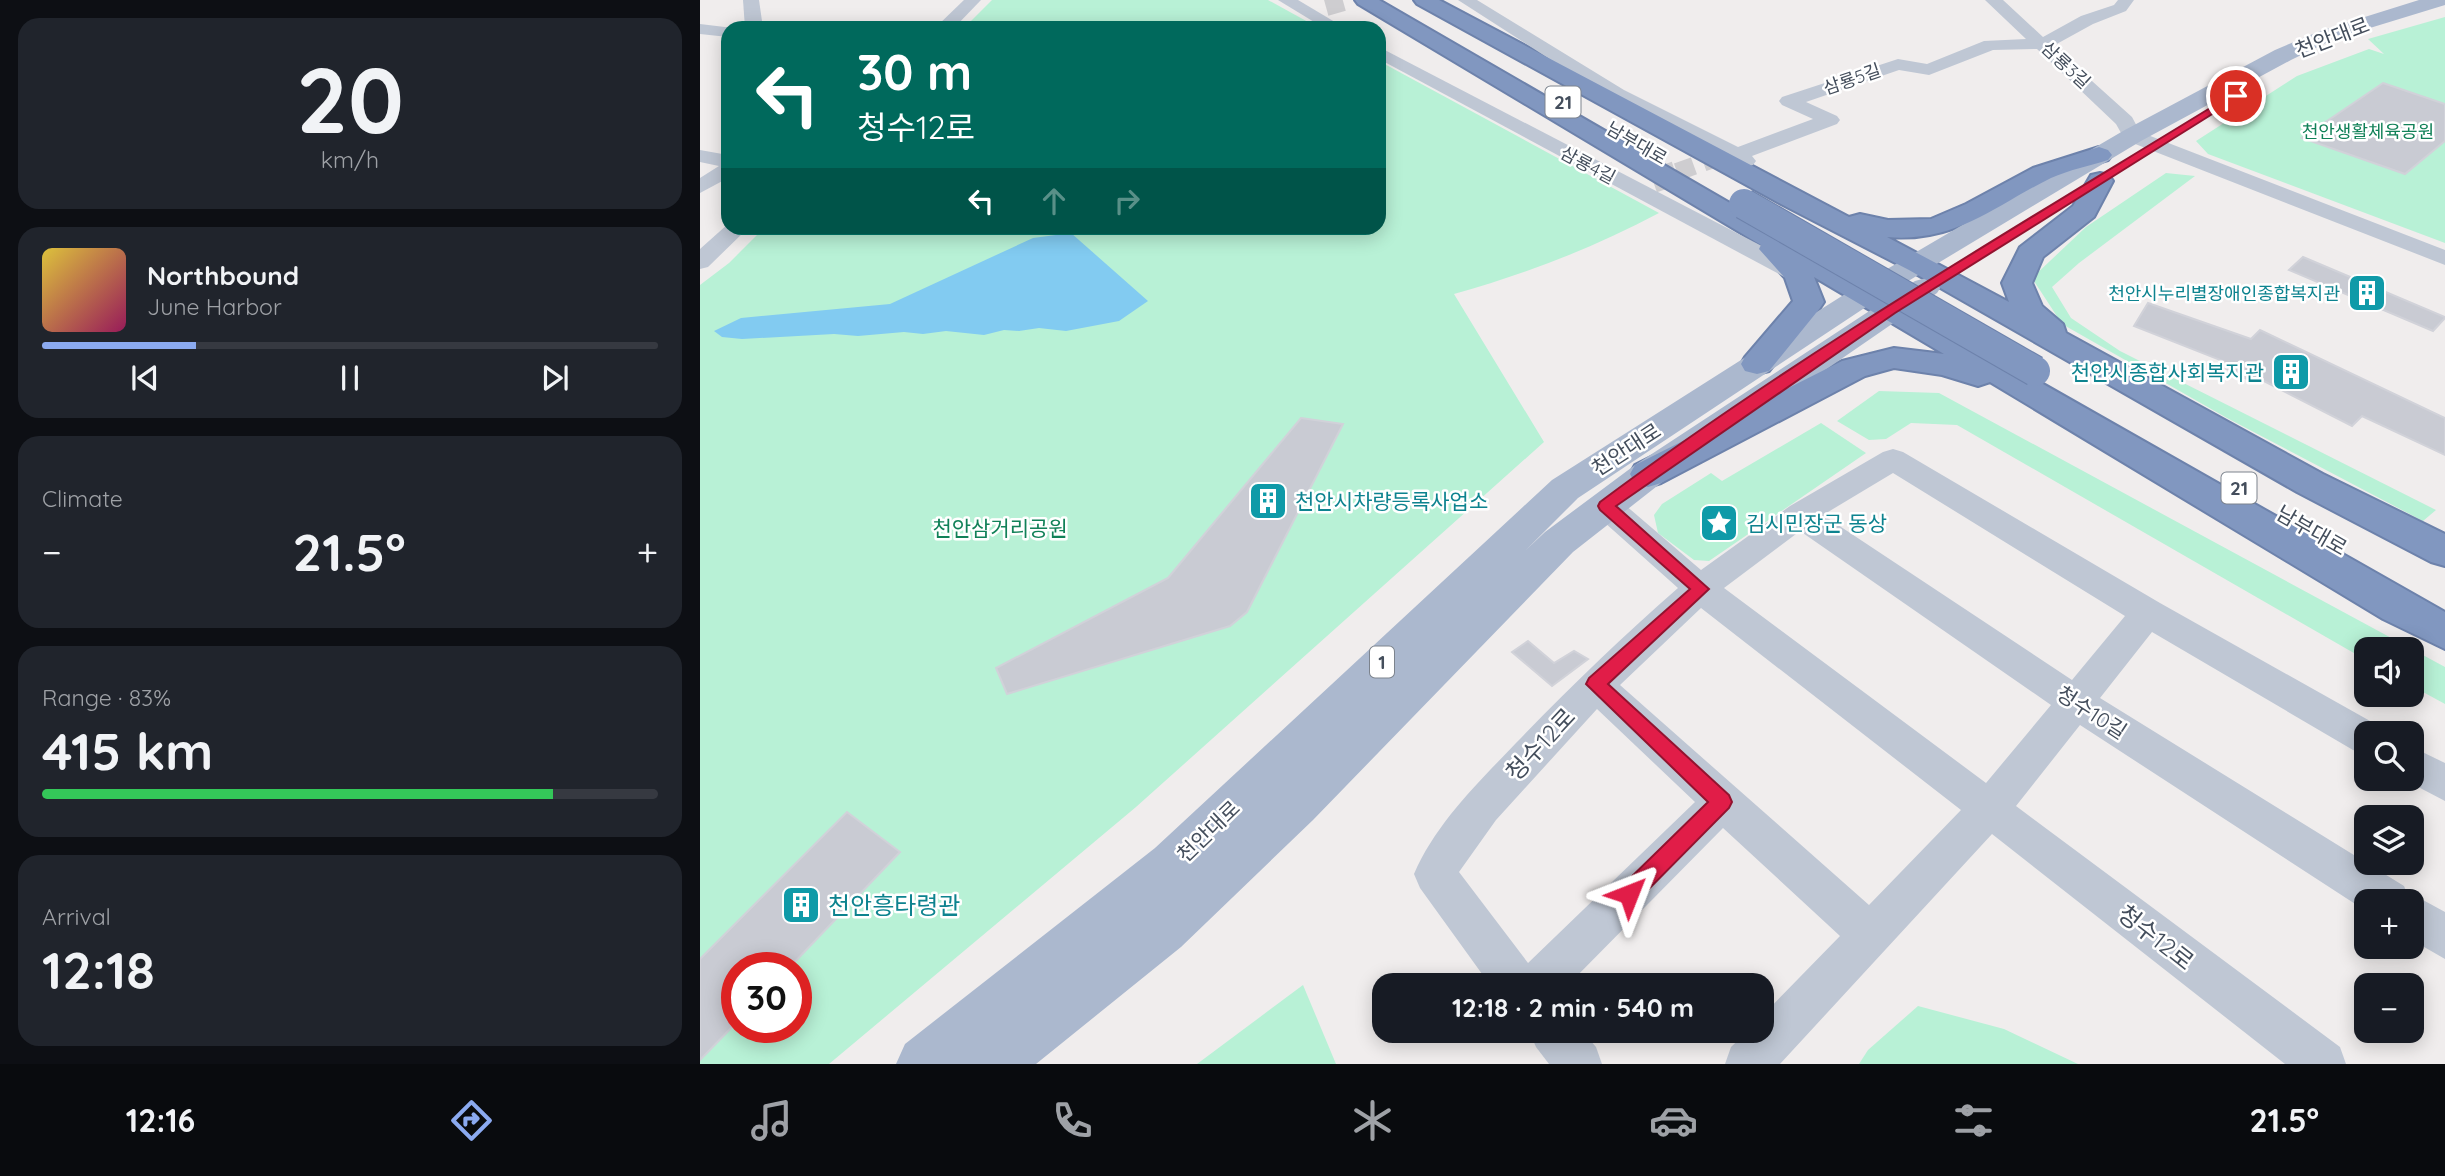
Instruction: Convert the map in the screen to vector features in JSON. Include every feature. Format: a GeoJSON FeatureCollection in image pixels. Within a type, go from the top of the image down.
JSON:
{"type":"FeatureCollection","features":[{"type":"Feature","properties":{"kind":"highway"},"geometry":{"type":"LineString","coordinates":[[1365,0],[1749,207],[1877,303],[2037,363],[2157,399]]}},
{"type":"Feature","properties":{"kind":"highway","name":"남부대로"},"geometry":{"type":"LineString","coordinates":[[1383,0],[1749,207]]}},
{"type":"Feature","properties":{"kind":"highway","name":"남부대로"},"geometry":{"type":"LineString","coordinates":[[1404,0],[1749,207]]}},
{"type":"Feature","properties":{"kind":"highway"},"geometry":{"type":"LineString","coordinates":[[1424,0],[1931,271],[2168,472]]}},
{"type":"Feature","properties":{"kind":"highway"},"geometry":{"type":"LineString","coordinates":[[1790,198],[1864,223],[1897,231],[1925,231],[1961,219],[2044,172],[2100,168],[2084,211],[2031,253],[2017,283],[2028,310],[2057,335],[2157,399],[2310,483],[2445,551]]}},
{"type":"Feature","properties":{"kind":"highway"},"geometry":{"type":"LineString","coordinates":[[1749,207],[1800,275],[1809,302],[1757,364]]}},
{"type":"Feature","properties":{"kind":"highway","name":"21"},"geometry":{"type":"LineString","coordinates":[[1749,207],[2037,363]]}},
{"type":"Feature","properties":{"kind":"highway"},"geometry":{"type":"LineString","coordinates":[[1648,474],[1854,368],[1894,358],[1945,365],[1988,379],[2168,472],[2445,632]]}},
{"type":"Feature","properties":{"kind":"highway","name":"남부대로"},"geometry":{"type":"LineString","coordinates":[[2037,363],[2445,580]]}},
{"type":"Feature","properties":{"kind":"highway","name":"남부대로"},"geometry":{"type":"LineString","coordinates":[[2037,363],[2445,603]]}},
{"type":"Feature","properties":{"kind":"main road","name":"천안대로"},"geometry":{"type":"LineString","coordinates":[[925,1064],[1173,865],[1565,489],[1757,364],[1877,303],[2283,55],[2327,36],[2440,0]]}},
{"type":"Feature","properties":{"kind":"main road","name":"천안대로"},"geometry":{"type":"LineString","coordinates":[[2144,141],[2281,70],[2347,40],[2445,10]]}},
{"type":"Feature","properties":{"kind":"main road","name":"천안대로"},"geometry":{"type":"LineString","coordinates":[[991,1064],[1162,928],[1296,804],[1559,542],[1877,303]]}},
{"type":"Feature","properties":{"kind":"street"},"geometry":{"type":"LineString","coordinates":[[751,0],[753,21]]}},
{"type":"Feature","properties":{"kind":"street"},"geometry":{"type":"LineString","coordinates":[[951,21],[973,0]]}},
{"type":"Feature","properties":{"kind":"street"},"geometry":{"type":"LineString","coordinates":[[1286,0],[1324,21]]}},
{"type":"Feature","properties":{"kind":"street","name":"삼룡3길"},"geometry":{"type":"LineString","coordinates":[[1993,0],[2144,141]]}},
{"type":"Feature","properties":{"kind":"street","name":"삼룡5길"},"geometry":{"type":"LineString","coordinates":[[1732,154],[1830,120],[1789,101],[1898,64],[1929,71],[1990,46],[2043,44],[2087,20],[2120,8],[2126,0]]}},
{"type":"Feature","properties":{"kind":"street"},"geometry":{"type":"LineString","coordinates":[[1471,1],[1618,94],[1714,141],[1774,181],[1790,198]]}},
{"type":"Feature","properties":{"kind":"street"},"geometry":{"type":"LineString","coordinates":[[1308,12],[1326,7]]}},
{"type":"Feature","properties":{"kind":"street"},"geometry":{"type":"LineString","coordinates":[[700,29],[721,31]]}},
{"type":"Feature","properties":{"kind":"street","name":"삼룡4길"},"geometry":{"type":"LineString","coordinates":[[1386,56],[1643,185],[1800,275]]}},
{"type":"Feature","properties":{"kind":"street"},"geometry":{"type":"LineString","coordinates":[[2144,141],[2263,196],[2445,258]]}},
{"type":"Feature","properties":{"kind":"street"},"geometry":{"type":"LineString","coordinates":[[700,156],[721,160]]}},
{"type":"Feature","properties":{"kind":"street"},"geometry":{"type":"LineString","coordinates":[[700,187],[721,174]]}},
{"type":"Feature","properties":{"kind":"street"},"geometry":{"type":"LineString","coordinates":[[700,262],[729,235]]}},
{"type":"Feature","properties":{"kind":"street"},"geometry":{"type":"LineString","coordinates":[[1871,935],[1595,684],[1701,589],[1800,515],[1893,459],[2148,613],[2354,730]]}},
{"type":"Feature","properties":{"kind":"street","name":"청수12로"},"geometry":{"type":"LineString","coordinates":[[1606,506],[1701,589],[2323,1064]]}},
{"type":"Feature","properties":{"kind":"street","name":"청수10길"},"geometry":{"type":"LineString","coordinates":[[1800,515],[2075,702],[2370,889]]}},
{"type":"Feature","properties":{"kind":"street"},"geometry":{"type":"LineString","coordinates":[[1748,1064],[1989,809],[2148,613]]}},
{"type":"Feature","properties":{"kind":"street","name":"청수12로"},"geometry":{"type":"LineString","coordinates":[[1508,973],[1435,874],[1454,840],[1485,803],[1595,684]]}},
{"type":"Feature","properties":{"kind":"street"},"geometry":{"type":"LineString","coordinates":[[2424,771],[2445,783]]}},
{"type":"Feature","properties":{"kind":"street"},"geometry":{"type":"LineString","coordinates":[[1549,973],[1722,802]]}},
{"type":"Feature","properties":{"kind":"street"},"geometry":{"type":"LineString","coordinates":[[2424,923],[2445,937]]}},
{"type":"Feature","properties":{"kind":"street"},"geometry":{"type":"LineString","coordinates":[[1562,1043],[1579,1064]]}},
{"type":"Feature","properties":{"kind":"green space"},"geometry":{"type":"Polygon","coordinates":[[[992,0],[1268,0],[1306,21],[971,21],[992,0]]]}},
{"type":"Feature","properties":{"kind":"green space","name":"천안생활체육공원"},"geometry":{"type":"Polygon","coordinates":[[[2445,17],[2445,243],[2208,154],[2196,141],[2297,76],[2369,49],[2384,54],[2368,39],[2445,17]]]}},
{"type":"Feature","properties":{"kind":"green space","name":"천안삼거리공원"},"geometry":{"type":"Polygon","coordinates":[[[1386,65],[1659,213],[1559,259],[1454,294],[1544,442],[1136,807],[829,1064],[700,1064],[700,285],[729,263],[757,235],[1386,235],[1386,65]]]}},
{"type":"Feature","properties":{"kind":"green space"},"geometry":{"type":"Polygon","coordinates":[[[2166,173],[2195,176],[2079,263],[2052,287],[2071,318],[2120,351],[2436,510],[2423,521],[2227,418],[2062,324],[2032,278],[2086,227],[2166,173]]]}},
{"type":"Feature","properties":{"kind":"green space"},"geometry":{"type":"Polygon","coordinates":[[[1879,391],[1939,393],[2390,637],[2354,637],[2354,653],[1957,425],[1911,423],[1886,439],[1869,440],[1837,421],[1879,391]]]}},
{"type":"Feature","properties":{"kind":"green space"},"geometry":{"type":"Polygon","coordinates":[[[1821,423],[1866,453],[1709,561],[1694,560],[1658,533],[1654,515],[1662,504],[1711,473],[1722,481],[1821,423]]]}},
{"type":"Feature","properties":{"kind":"green space"},"geometry":{"type":"Polygon","coordinates":[[[2424,656],[2445,667],[2445,704],[2424,693],[2424,656]]]}},
{"type":"Feature","properties":{"kind":"green space"},"geometry":{"type":"Polygon","coordinates":[[[1303,985],[1336,1064],[1197,1064],[1303,985]]]}},
{"type":"Feature","properties":{"kind":"green space"},"geometry":{"type":"Polygon","coordinates":[[[1918,1006],[2004,1029],[2078,1064],[1859,1064],[1868,1050],[1918,1006]]]}},
{"type":"Feature","properties":{"kind":"water"},"geometry":{"type":"Polygon","coordinates":[[[1073,235],[1148,301],[1119,321],[1066,331],[1039,328],[1004,330],[984,335],[946,331],[742,339],[722,337],[714,331],[741,318],[890,304],[1033,238],[1073,235]]]}},
{"type":"Feature","properties":{"kind":"building"},"geometry":{"type":"Polygon","coordinates":[[[2383,83],[2445,104],[2445,141],[2405,174],[2302,138],[2383,83]]]}},
{"type":"Feature","properties":{"kind":"building","name":"천안시누리별장애인종합복지관"},"geometry":{"type":"Polygon","coordinates":[[[2303,257],[2445,318],[2433,331],[2289,270],[2303,257]]]}},
{"type":"Feature","properties":{"kind":"building","name":"천안시종합사회복지관"},"geometry":{"type":"Polygon","coordinates":[[[2148,303],[2251,339],[2260,330],[2445,418],[2445,455],[2362,416],[2352,426],[2260,379],[2255,383],[2219,365],[2223,361],[2134,326],[2148,303]]]}},
{"type":"Feature","properties":{"kind":"building","name":"천안시차량등록사업소"},"geometry":{"type":"Polygon","coordinates":[[[1301,418],[1343,424],[1247,612],[1230,626],[1007,694],[996,668],[1168,578],[1301,418]]]}},
{"type":"Feature","properties":{"kind":"building"},"geometry":{"type":"Polygon","coordinates":[[[1528,641],[1554,663],[1574,651],[1588,659],[1552,686],[1512,652],[1528,641]]]}},
{"type":"Feature","properties":{"kind":"building","name":"천안흥타령관"},"geometry":{"type":"Polygon","coordinates":[[[847,812],[900,852],[804,952],[721,952],[721,1038],[700,1060],[700,959],[847,812]]]}},
{"type":"Feature","properties":{"kind":"tunnel"},"geometry":{"type":"LineString","coordinates":[[1326,7],[1351,0]]}},
{"type":"Feature","properties":{"kind":"tunnel"},"geometry":{"type":"LineString","coordinates":[[1677,172],[1727,154]]}},
{"type":"Feature","properties":{"kind":"tunnel"},"geometry":{"type":"LineString","coordinates":[[1653,181],[1682,171]]}},
{"type":"Feature","properties":{"kind":"place","name":"천안시누리별장애인종합복지관"},"geometry":{"type":"Point","coordinates":[2367,293]}},
{"type":"Feature","properties":{"kind":"place","name":"천안시종합사회복지관"},"geometry":{"type":"Point","coordinates":[2291,372]}},
{"type":"Feature","properties":{"kind":"place","name":"천안시차량등록사업소"},"geometry":{"type":"Point","coordinates":[1268,501]}},
{"type":"Feature","properties":{"kind":"place","name":"김시민장군 동상"},"geometry":{"type":"Point","coordinates":[1719,523]}},
{"type":"Feature","properties":{"kind":"place","name":"천안흥타령관"},"geometry":{"type":"Point","coordinates":[801,905]}},
{"type":"Feature","properties":{"kind":"route"},"geometry":{"type":"LineString","coordinates":[[1629,894],[1722,802],[1595,684],[1701,589],[1606,506],[1648,474],[1891,310],[2236,96]]}}]}
